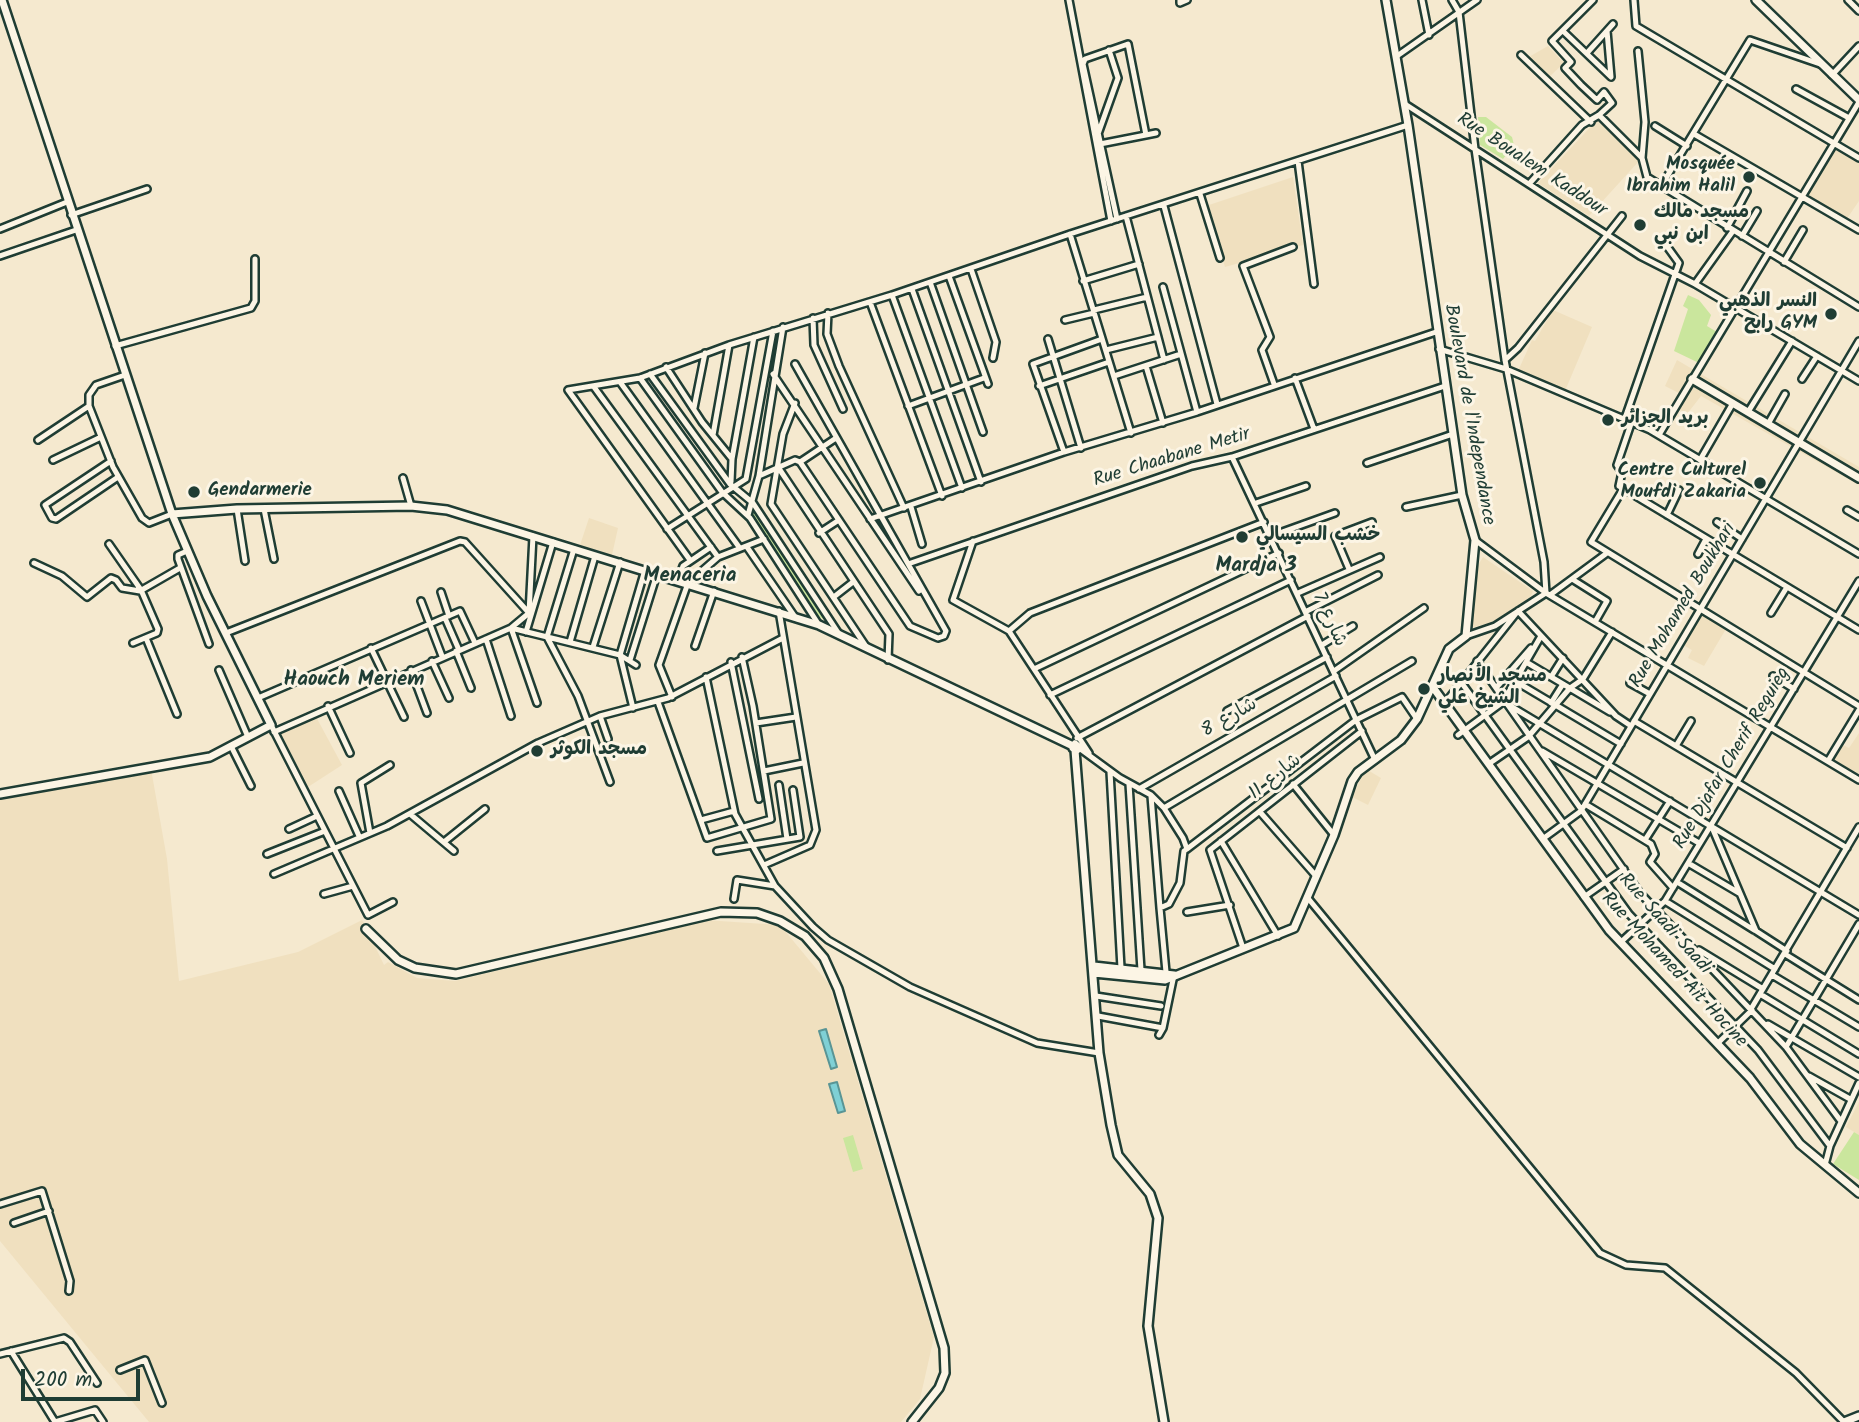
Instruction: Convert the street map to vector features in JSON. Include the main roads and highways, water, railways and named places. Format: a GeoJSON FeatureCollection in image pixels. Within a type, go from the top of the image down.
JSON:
{"type":"FeatureCollection","features":[{"type":"Feature","properties":{"kind":"water"},"geometry":{"type":"Polygon","coordinates":[[[826,1029],[837,1067],[831,1069],[819,1031],[826,1029]]]}},
{"type":"Feature","properties":{"kind":"water"},"geometry":{"type":"Polygon","coordinates":[[[837,1082],[845,1111],[838,1113],[829,1084],[837,1082]]]}},
{"type":"Feature","properties":{"kind":"place","name":"Mosquée Ibrahim Halil"},"geometry":{"type":"Point","coordinates":[1749,177]}},
{"type":"Feature","properties":{"kind":"place","name":"مسجد مالك ابن نبي"},"geometry":{"type":"Point","coordinates":[1640,225]}},
{"type":"Feature","properties":{"kind":"place","name":"النسر الذهبي رابح GYM"},"geometry":{"type":"Point","coordinates":[1831,314]}},
{"type":"Feature","properties":{"kind":"place","name":"بريد الجزائر"},"geometry":{"type":"Point","coordinates":[1608,420]}},
{"type":"Feature","properties":{"kind":"place","name":"Centre Culturel Moufdi Zakaria"},"geometry":{"type":"Point","coordinates":[1760,483]}},
{"type":"Feature","properties":{"kind":"place","name":"Gendarmerie"},"geometry":{"type":"Point","coordinates":[194,492]}},
{"type":"Feature","properties":{"kind":"place","name":"خشب السيسالي"},"geometry":{"type":"Point","coordinates":[1242,537]}},
{"type":"Feature","properties":{"kind":"place","name":"مسجد الأنصار الشيخ علي"},"geometry":{"type":"Point","coordinates":[1424,689]}},
{"type":"Feature","properties":{"kind":"place","name":"مسجد الكوثر"},"geometry":{"type":"Point","coordinates":[537,751]}},
{"type":"Feature","properties":{"kind":"district","name":"Mardja 3"},"geometry":{"type":"Point","coordinates":[1256,567]}},
{"type":"Feature","properties":{"kind":"district","name":"Menaceria"},"geometry":{"type":"Point","coordinates":[690,577]}},
{"type":"Feature","properties":{"kind":"district","name":"Haouch Meriem"},"geometry":{"type":"Point","coordinates":[354,681]}}]}
